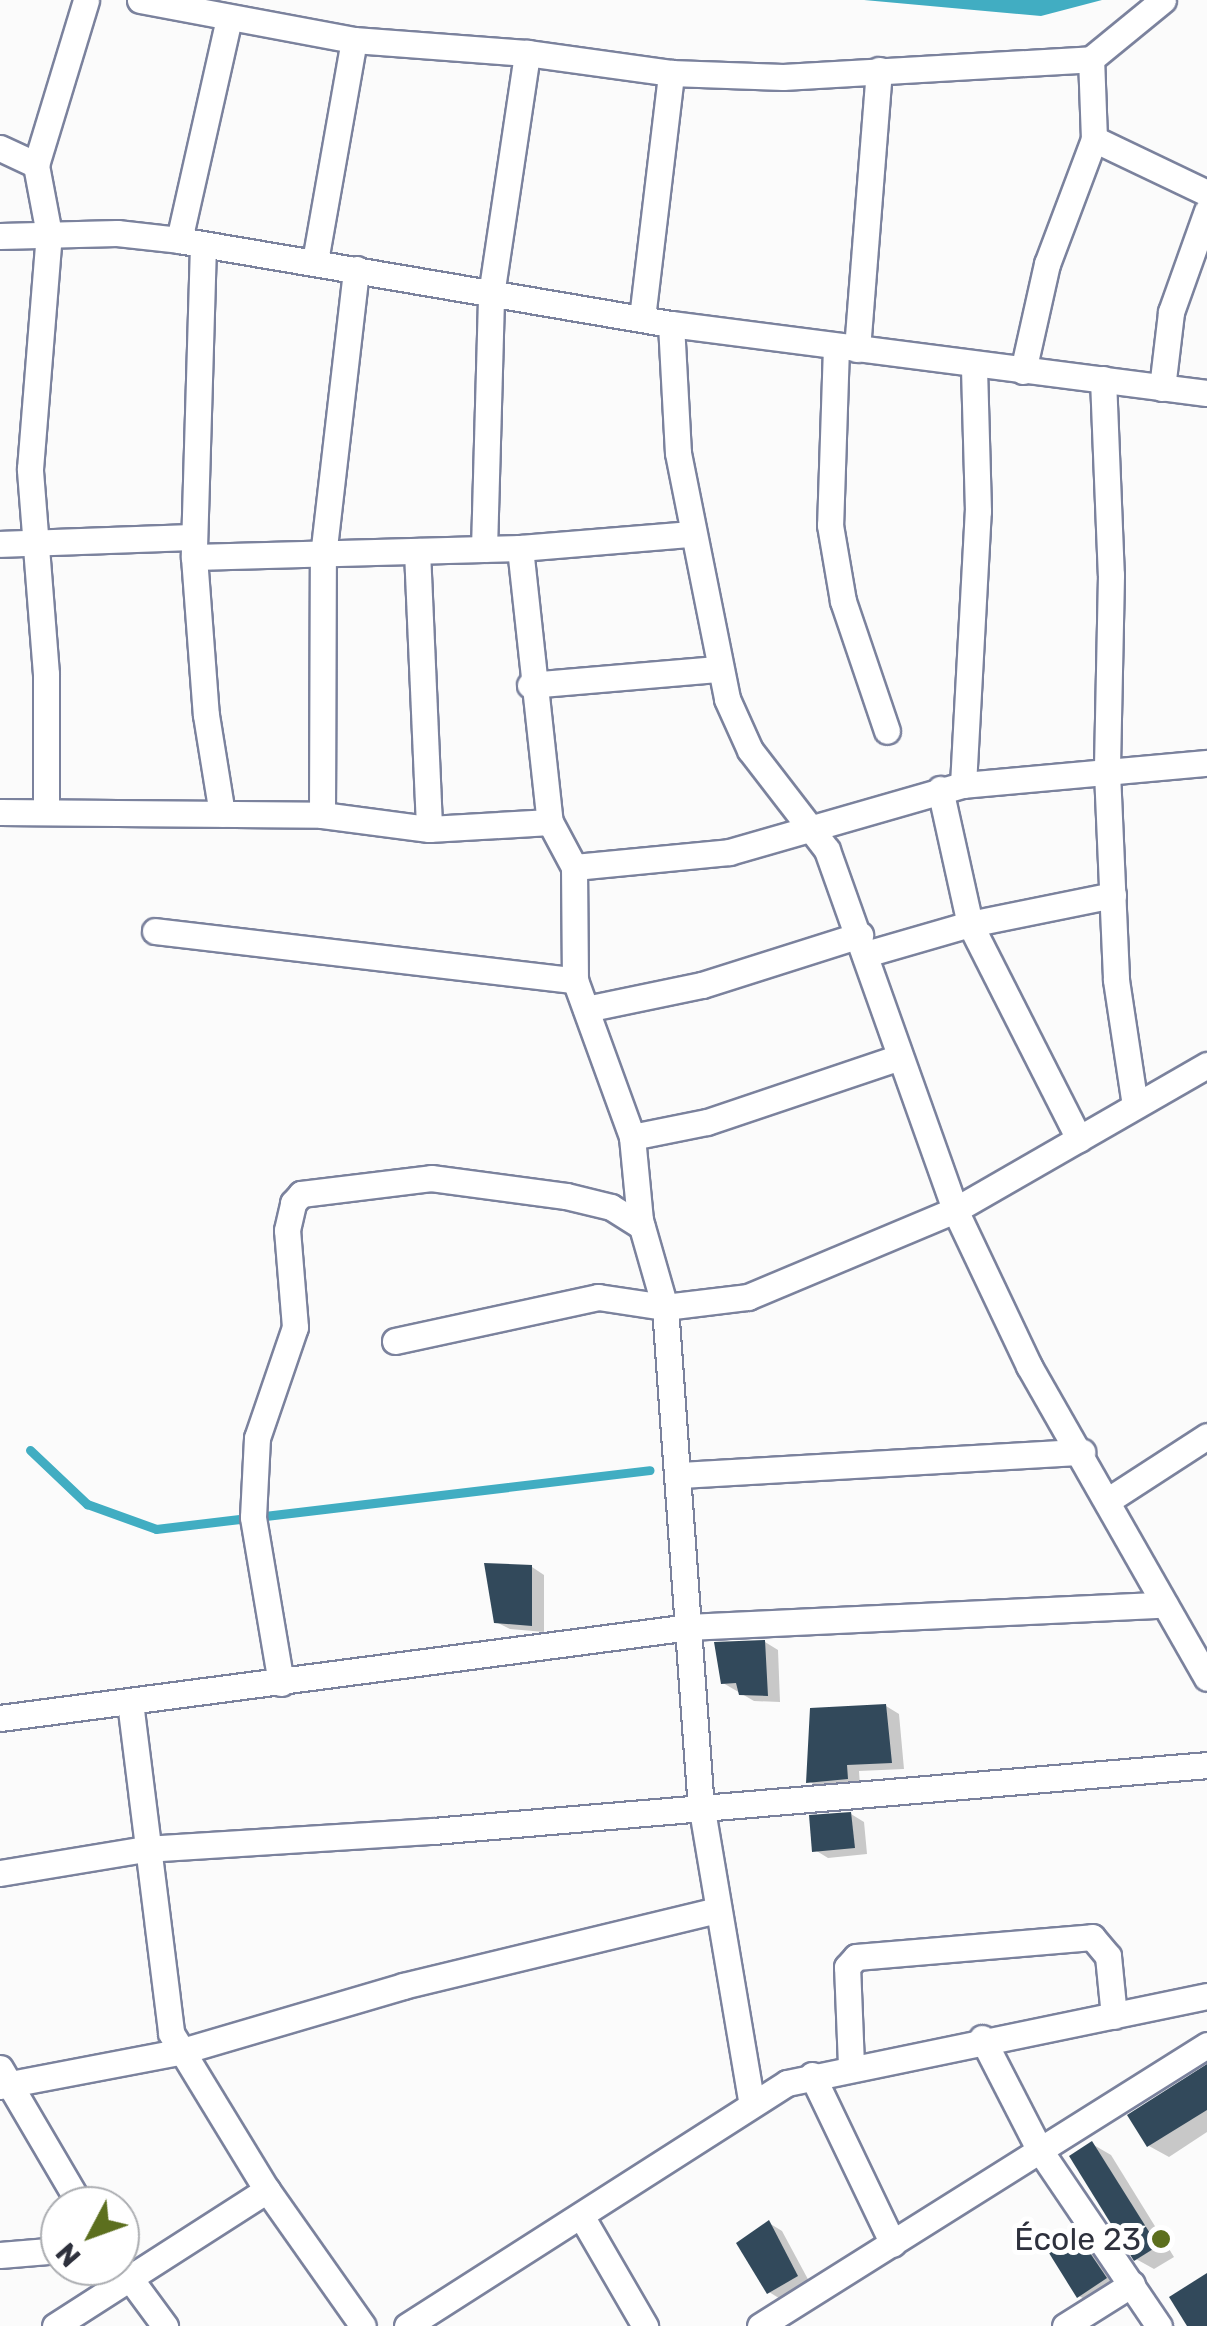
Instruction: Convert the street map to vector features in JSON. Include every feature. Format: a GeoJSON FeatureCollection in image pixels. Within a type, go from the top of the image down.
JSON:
{"type":"FeatureCollection","features":[{"type":"Feature","properties":{"kind":"street"},"geometry":{"type":"LineString","coordinates":[[46,808],[38,544],[30,469],[49,234],[36,165],[86,0]]}},
{"type":"Feature","properties":{"kind":"street"},"geometry":{"type":"LineString","coordinates":[[140,0],[354,40],[527,53],[671,73],[783,77],[1091,58],[1163,0]]}},
{"type":"Feature","properties":{"kind":"street"},"geometry":{"type":"LineString","coordinates":[[222,814],[206,715],[193,547],[191,243],[229,18]]}},
{"type":"Feature","properties":{"kind":"street"},"geometry":{"type":"LineString","coordinates":[[315,261],[354,40]]}},
{"type":"Feature","properties":{"kind":"street"},"geometry":{"type":"LineString","coordinates":[[484,550],[491,295],[527,53]]}},
{"type":"Feature","properties":{"kind":"street"},"geometry":{"type":"LineString","coordinates":[[1024,371],[1047,264],[1094,139],[1091,58]]}},
{"type":"Feature","properties":{"kind":"street"},"geometry":{"type":"LineString","coordinates":[[879,70],[846,348],[830,525],[843,601],[887,731]]}},
{"type":"Feature","properties":{"kind":"street"},"geometry":{"type":"LineString","coordinates":[[642,318],[671,73]]}},
{"type":"Feature","properties":{"kind":"street"},"geometry":{"type":"LineString","coordinates":[[1094,139],[1207,193]]}},
{"type":"Feature","properties":{"kind":"street"},"geometry":{"type":"LineString","coordinates":[[0,148],[36,165]]}},
{"type":"Feature","properties":{"kind":"street"},"geometry":{"type":"LineString","coordinates":[[1162,388],[1171,312],[1207,212]]}},
{"type":"Feature","properties":{"kind":"street"},"geometry":{"type":"LineString","coordinates":[[0,236],[49,234],[191,243],[671,324],[1207,394]]}},
{"type":"Feature","properties":{"kind":"street"},"geometry":{"type":"LineString","coordinates":[[322,815],[322,556],[356,269]]}},
{"type":"Feature","properties":{"kind":"street"},"geometry":{"type":"LineString","coordinates":[[671,324],[691,534],[716,669],[750,750],[816,827],[863,945],[898,1058],[955,1210],[1029,1366],[1082,1452],[1164,1606],[1196,1630],[1207,1678]]}},
{"type":"Feature","properties":{"kind":"street"},"geometry":{"type":"LineString","coordinates":[[974,366],[978,512],[951,787],[970,924],[1079,1139]]}},
{"type":"Feature","properties":{"kind":"street"},"geometry":{"type":"LineString","coordinates":[[1103,380],[1111,575],[1107,772],[1116,980],[1136,1105]]}},
{"type":"Feature","properties":{"kind":"street"},"geometry":{"type":"LineString","coordinates":[[0,544],[193,547],[322,556],[520,548],[691,534]]}},
{"type":"Feature","properties":{"kind":"street"},"geometry":{"type":"LineString","coordinates":[[520,548],[530,685],[550,822],[574,867],[575,980],[632,1137],[641,1223],[666,1307],[702,1804],[716,1910],[751,2101]]}},
{"type":"Feature","properties":{"kind":"street"},"geometry":{"type":"LineString","coordinates":[[417,551],[430,829]]}},
{"type":"Feature","properties":{"kind":"street"},"geometry":{"type":"LineString","coordinates":[[530,685],[716,669]]}},
{"type":"Feature","properties":{"kind":"street"},"geometry":{"type":"LineString","coordinates":[[574,867],[729,852],[951,787],[1207,764]]}},
{"type":"Feature","properties":{"kind":"street"},"geometry":{"type":"LineString","coordinates":[[0,812],[46,808],[322,815],[430,829],[550,822]]}},
{"type":"Feature","properties":{"kind":"street"},"geometry":{"type":"LineString","coordinates":[[586,1009],[863,945],[1113,895]]}},
{"type":"Feature","properties":{"kind":"street"},"geometry":{"type":"LineString","coordinates":[[155,931],[575,980]]}},
{"type":"Feature","properties":{"kind":"street"},"geometry":{"type":"LineString","coordinates":[[632,1137],[707,1122],[898,1058]]}},
{"type":"Feature","properties":{"kind":"street"},"geometry":{"type":"LineString","coordinates":[[394,1342],[598,1296],[666,1307],[748,1297],[955,1210],[1207,1066]]}},
{"type":"Feature","properties":{"kind":"street"},"geometry":{"type":"LineString","coordinates":[[282,1683],[253,1517],[258,1438],[295,1327],[287,1230],[292,1203],[301,1194],[431,1178],[566,1196],[611,1207],[641,1223]]}},
{"type":"Feature","properties":{"kind":"street"},"geometry":{"type":"LineString","coordinates":[[1107,1500],[1207,1436]]}},
{"type":"Feature","properties":{"kind":"street"},"geometry":{"type":"LineString","coordinates":[[680,1474],[1082,1452]]}},
{"type":"Feature","properties":{"kind":"street"},"geometry":{"type":"LineString","coordinates":[[0,1718],[689,1627],[1164,1606]]}},
{"type":"Feature","properties":{"kind":"street"},"geometry":{"type":"LineString","coordinates":[[130,1702],[163,2010],[179,2052],[267,2190],[363,2326]]}},
{"type":"Feature","properties":{"kind":"street"},"geometry":{"type":"LineString","coordinates":[[0,1873],[145,1849],[433,1831],[702,1804],[1207,1765]]}},
{"type":"Feature","properties":{"kind":"street"},"geometry":{"type":"LineString","coordinates":[[68,2186],[3,2080],[179,2052],[403,1986],[716,1910]]}},
{"type":"Feature","properties":{"kind":"street"},"geometry":{"type":"LineString","coordinates":[[851,2066],[848,1966],[856,1957],[1092,1937],[1108,1956],[1114,2016]]}},
{"type":"Feature","properties":{"kind":"street"},"geometry":{"type":"LineString","coordinates":[[406,2326],[583,2219],[751,2101],[812,2075],[982,2038],[1206,2000]]}},
{"type":"Feature","properties":{"kind":"street"},"geometry":{"type":"LineString","coordinates":[[982,2038],[1039,2149],[1159,2326]]}},
{"type":"Feature","properties":{"kind":"street"},"geometry":{"type":"LineString","coordinates":[[760,2326],[1207,2045]]}},
{"type":"Feature","properties":{"kind":"street"},"geometry":{"type":"LineString","coordinates":[[812,2075],[894,2244]]}},
{"type":"Feature","properties":{"kind":"street"},"geometry":{"type":"LineString","coordinates":[[140,2265],[267,2190]]}},
{"type":"Feature","properties":{"kind":"street"},"geometry":{"type":"LineString","coordinates":[[583,2219],[644,2326]]}},
{"type":"Feature","properties":{"kind":"street"},"geometry":{"type":"LineString","coordinates":[[0,2255],[40,2252]]}},
{"type":"Feature","properties":{"kind":"street"},"geometry":{"type":"LineString","coordinates":[[1065,2326],[1132,2284]]}},
{"type":"Feature","properties":{"kind":"street"},"geometry":{"type":"LineString","coordinates":[[55,2326],[109,2286]]}},
{"type":"Feature","properties":{"kind":"street"},"geometry":{"type":"LineString","coordinates":[[136,2286],[166,2326]]}},
{"type":"Feature","properties":{"kind":"water"},"geometry":{"type":"Polygon","coordinates":[[[864,0],[1102,0],[1041,16],[864,0]]]}},
{"type":"Feature","properties":{"kind":"building"},"geometry":{"type":"Polygon","coordinates":[[[484,1563],[532,1565],[532,1626],[494,1623],[484,1563]]]}},
{"type":"Feature","properties":{"kind":"building"},"geometry":{"type":"Polygon","coordinates":[[[765,1640],[768,1696],[739,1695],[736,1683],[721,1684],[714,1642],[765,1640]]]}},
{"type":"Feature","properties":{"kind":"building"},"geometry":{"type":"Polygon","coordinates":[[[886,1704],[892,1763],[847,1765],[848,1779],[806,1783],[810,1708],[886,1704]]]}},
{"type":"Feature","properties":{"kind":"building"},"geometry":{"type":"Polygon","coordinates":[[[851,1812],[855,1848],[812,1852],[809,1815],[851,1812]]]}},
{"type":"Feature","properties":{"kind":"building"},"geometry":{"type":"Polygon","coordinates":[[[1207,2064],[1207,2110],[1147,2147],[1127,2115],[1207,2064]]]}},
{"type":"Feature","properties":{"kind":"building"},"geometry":{"type":"Polygon","coordinates":[[[1092,2141],[1158,2246],[1134,2261],[1069,2156],[1092,2141]]]}},
{"type":"Feature","properties":{"kind":"building"},"geometry":{"type":"Polygon","coordinates":[[[769,2220],[798,2276],[767,2294],[736,2243],[769,2220]]]}},
{"type":"Feature","properties":{"kind":"building"},"geometry":{"type":"Polygon","coordinates":[[[1073,2228],[1107,2278],[1077,2298],[1044,2245],[1073,2228]]]}},
{"type":"Feature","properties":{"kind":"building"},"geometry":{"type":"Polygon","coordinates":[[[1207,2273],[1207,2326],[1187,2326],[1169,2297],[1207,2273]]]}},
{"type":"Feature","properties":{"kind":"waterway"},"geometry":{"type":"LineString","coordinates":[[30,1450],[87,1504],[156,1529],[649,1470]]}},
{"type":"Feature","properties":{"kind":"place","name":"École 23"},"geometry":{"type":"Point","coordinates":[1161,2239]}}]}
